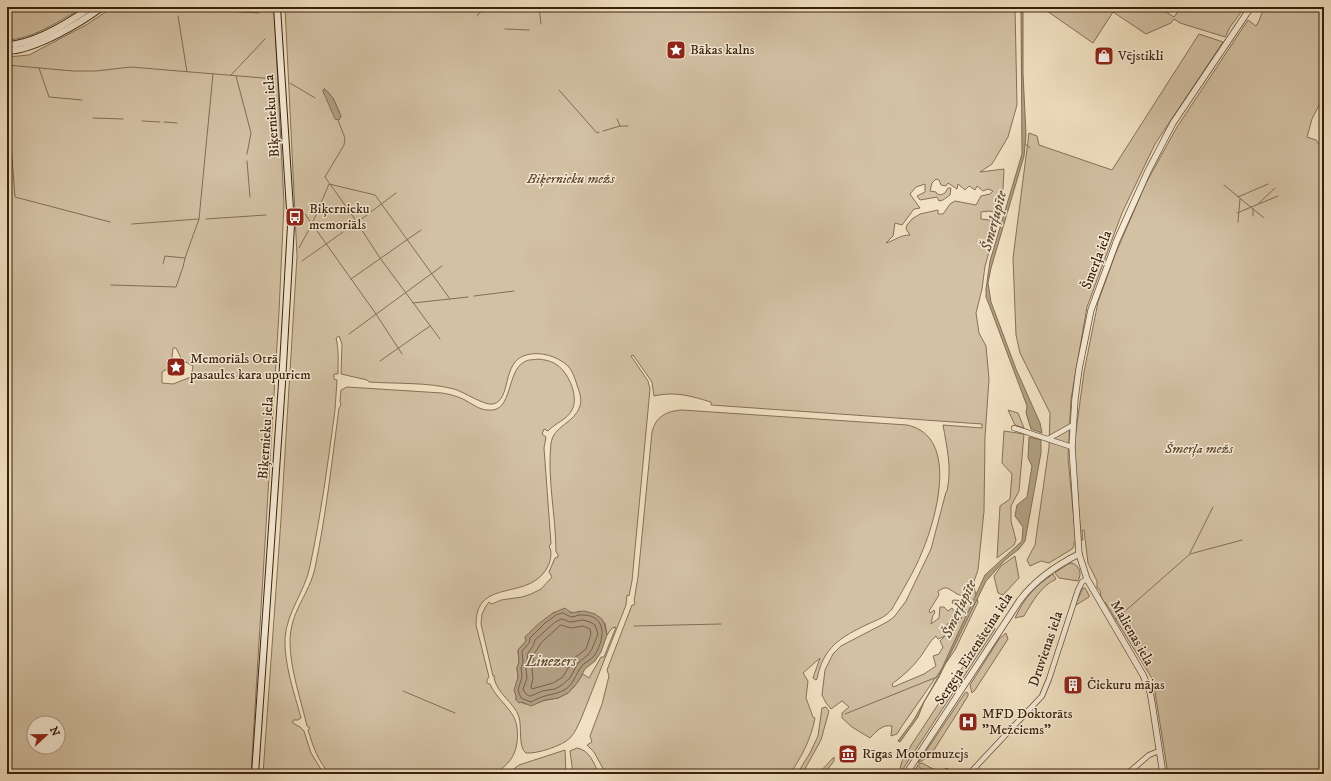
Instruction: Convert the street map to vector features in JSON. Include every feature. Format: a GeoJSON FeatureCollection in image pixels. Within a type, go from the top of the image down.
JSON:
{"type":"FeatureCollection","features":[{"type":"Feature","properties":{"kind":"main road"},"geometry":{"type":"LineString","coordinates":[[7,45],[15,45],[36,38],[65,24],[91,7]]}},
{"type":"Feature","properties":{"kind":"main road"},"geometry":{"type":"LineString","coordinates":[[7,51],[24,49],[36,44],[77,24],[102,7]]}},
{"type":"Feature","properties":{"kind":"main road","name":"Biķernieku iela"},"geometry":{"type":"LineString","coordinates":[[255,774],[291,225],[277,7]]}},
{"type":"Feature","properties":{"kind":"street","name":"Šmerļa iela"},"geometry":{"type":"LineString","coordinates":[[1080,554],[1072,447],[1075,399],[1091,310],[1117,240],[1148,171],[1173,122],[1251,7]]}},
{"type":"Feature","properties":{"kind":"street"},"geometry":{"type":"LineString","coordinates":[[1048,439],[1073,425]]}},
{"type":"Feature","properties":{"kind":"street"},"geometry":{"type":"LineString","coordinates":[[1014,428],[1072,447]]}},
{"type":"Feature","properties":{"kind":"street","name":"Malienas iela"},"geometry":{"type":"LineString","coordinates":[[1080,554],[1087,579],[1146,681],[1150,692],[1163,774]]}},
{"type":"Feature","properties":{"kind":"street","name":"Sergeja Eizenšteina iela"},"geometry":{"type":"LineString","coordinates":[[906,774],[1032,584],[1068,559],[1080,554]]}},
{"type":"Feature","properties":{"kind":"street","name":"Druvienas iela"},"geometry":{"type":"LineString","coordinates":[[969,774],[1042,696],[1078,590],[1082,582],[1087,579]]}},
{"type":"Feature","properties":{"kind":"street"},"geometry":{"type":"LineString","coordinates":[[1128,774],[1149,755],[1159,751]]}},
{"type":"Feature","properties":{"kind":"green space"},"geometry":{"type":"Polygon","coordinates":[[[11,7],[70,7],[78,10],[52,25],[26,37],[7,40],[7,16],[11,7]]]}},
{"type":"Feature","properties":{"kind":"green space"},"geometry":{"type":"Polygon","coordinates":[[[113,7],[274,7],[284,204],[279,312],[251,774],[7,774],[7,57],[29,55],[86,25],[113,7]],[[173,348],[171,367],[162,372],[162,383],[173,384],[191,377],[193,366],[182,360],[176,348],[173,348]]]}},
{"type":"Feature","properties":{"kind":"green space","name":"Biķernieku mežs"},"geometry":{"type":"Polygon","coordinates":[[[285,7],[1015,7],[1017,105],[1008,137],[992,164],[980,172],[1004,169],[1003,189],[998,213],[989,211],[981,212],[981,219],[998,221],[985,266],[982,289],[976,313],[979,333],[986,346],[989,379],[985,437],[984,511],[978,570],[973,584],[978,602],[955,650],[897,734],[891,736],[892,726],[885,726],[870,738],[852,727],[842,718],[842,713],[849,707],[842,701],[831,709],[822,695],[825,670],[833,654],[841,646],[887,622],[894,617],[906,601],[931,549],[947,491],[949,466],[943,425],[982,428],[982,424],[711,405],[711,402],[683,395],[669,394],[654,396],[652,382],[633,355],[631,356],[648,381],[650,389],[632,581],[629,596],[627,595],[626,605],[581,719],[573,734],[566,741],[555,747],[526,753],[522,747],[520,721],[517,712],[502,694],[496,684],[494,678],[495,676],[493,676],[481,624],[482,614],[489,602],[492,604],[501,600],[531,594],[541,589],[552,577],[549,572],[555,558],[558,557],[558,554],[556,552],[550,470],[551,443],[556,432],[574,417],[580,406],[580,395],[573,374],[564,362],[554,357],[543,354],[526,355],[518,359],[513,365],[503,396],[499,401],[489,404],[454,389],[423,384],[369,382],[367,380],[341,374],[342,344],[339,336],[336,338],[338,351],[338,374],[334,374],[334,379],[337,380],[335,410],[318,527],[308,575],[292,610],[286,628],[285,638],[288,668],[301,718],[298,720],[293,720],[293,723],[304,731],[311,753],[324,774],[263,774],[281,519],[297,256],[285,7]],[[325,89],[323,91],[340,118],[341,116],[333,98],[325,89]],[[936,179],[932,183],[930,191],[941,195],[945,193],[948,188],[951,188],[950,195],[939,201],[937,197],[920,200],[917,196],[925,192],[925,184],[916,187],[910,194],[920,208],[914,209],[902,225],[895,223],[893,236],[886,243],[910,235],[906,229],[907,225],[912,219],[920,214],[938,210],[938,214],[943,214],[950,204],[955,201],[976,205],[981,196],[990,194],[993,191],[988,189],[983,191],[977,186],[975,190],[969,186],[965,190],[958,184],[957,189],[948,183],[946,186],[941,185],[939,180],[936,179]],[[947,588],[938,591],[939,595],[929,611],[930,613],[934,610],[935,613],[931,624],[939,618],[940,607],[944,607],[948,611],[952,608],[955,612],[951,621],[955,622],[950,625],[950,623],[947,624],[947,628],[953,629],[962,617],[958,619],[957,616],[963,608],[964,613],[965,609],[963,604],[959,606],[952,603],[953,600],[968,601],[970,597],[960,595],[947,588]],[[568,611],[554,612],[525,637],[526,641],[518,650],[519,662],[517,668],[518,677],[516,700],[525,704],[558,698],[568,693],[583,674],[589,678],[601,657],[604,657],[616,627],[612,628],[607,635],[605,623],[580,611],[574,613],[568,611]],[[936,636],[915,664],[892,684],[893,687],[924,674],[936,666],[933,656],[939,654],[943,647],[940,641],[945,636],[938,639],[936,636]]]}},
{"type":"Feature","properties":{"kind":"green space"},"geometry":{"type":"Polygon","coordinates":[[[1050,7],[1158,7],[1174,17],[1181,7],[1245,7],[1230,27],[1225,37],[1180,23],[1174,19],[1171,23],[1146,34],[1113,12],[1093,43],[1047,11],[1050,7]]]}},
{"type":"Feature","properties":{"kind":"green space","name":"Šmerļa mežs"},"geometry":{"type":"Polygon","coordinates":[[[1264,7],[1324,7],[1324,99],[1322,99],[1312,119],[1307,137],[1316,140],[1324,152],[1324,774],[1168,774],[1153,680],[1105,602],[1104,603],[1100,594],[1101,593],[1097,588],[1097,581],[1088,563],[1084,530],[1082,530],[1083,540],[1081,540],[1074,446],[1084,372],[1098,302],[1115,255],[1146,183],[1177,127],[1248,20],[1256,26],[1264,7]]]}},
{"type":"Feature","properties":{"kind":"green space"},"geometry":{"type":"Polygon","coordinates":[[[1199,34],[1223,42],[1155,144],[1122,213],[1087,307],[1071,399],[1068,458],[1076,541],[1074,542],[1072,549],[1049,563],[1041,561],[1030,566],[1027,560],[1035,545],[1049,447],[1050,413],[1020,353],[1016,335],[1013,258],[1029,133],[1037,136],[1039,145],[1112,170],[1199,34]]]}},
{"type":"Feature","properties":{"kind":"green space"},"geometry":{"type":"Polygon","coordinates":[[[539,359],[553,363],[561,369],[569,379],[572,386],[574,399],[574,405],[570,413],[548,431],[544,429],[542,434],[546,437],[544,448],[551,544],[549,546],[551,552],[549,564],[541,576],[530,583],[518,588],[494,594],[485,600],[478,610],[476,625],[489,677],[487,683],[490,684],[515,719],[518,736],[514,754],[508,763],[495,774],[330,774],[319,759],[308,730],[310,728],[307,726],[294,674],[290,652],[290,642],[296,612],[309,587],[315,568],[326,508],[339,408],[341,405],[341,390],[347,387],[442,393],[460,398],[481,409],[496,409],[502,405],[506,399],[514,374],[518,367],[526,361],[539,359]]]}},
{"type":"Feature","properties":{"kind":"green space"},"geometry":{"type":"Polygon","coordinates":[[[682,410],[907,425],[923,432],[934,445],[939,461],[940,480],[933,520],[928,538],[908,581],[892,609],[878,620],[849,634],[835,644],[824,659],[816,680],[813,678],[820,658],[803,673],[808,681],[806,698],[813,717],[815,718],[806,747],[790,774],[606,774],[594,752],[587,745],[592,742],[590,736],[602,704],[609,676],[607,670],[632,605],[634,605],[635,602],[652,432],[656,422],[663,415],[682,410]]]}},
{"type":"Feature","properties":{"kind":"green space"},"geometry":{"type":"Polygon","coordinates":[[[1008,410],[1018,413],[1024,428],[1015,425],[1008,410]]]}},
{"type":"Feature","properties":{"kind":"green space"},"geometry":{"type":"Polygon","coordinates":[[[1004,431],[1024,434],[1019,491],[1011,506],[1011,521],[1016,540],[1014,545],[997,558],[1000,506],[1010,499],[1012,474],[1002,463],[1004,431]]]}},
{"type":"Feature","properties":{"kind":"green space"},"geometry":{"type":"Polygon","coordinates":[[[1015,556],[1019,578],[1003,595],[998,593],[994,576],[1001,566],[1015,556]]]}},
{"type":"Feature","properties":{"kind":"green space"},"geometry":{"type":"Polygon","coordinates":[[[1072,563],[1080,570],[1078,581],[1059,578],[1055,573],[1072,563]]]}},
{"type":"Feature","properties":{"kind":"green space"},"geometry":{"type":"Polygon","coordinates":[[[1053,574],[1056,579],[1041,590],[1024,616],[1015,618],[1022,604],[1031,593],[1040,583],[1053,574]]]}},
{"type":"Feature","properties":{"kind":"green space"},"geometry":{"type":"Polygon","coordinates":[[[1083,588],[1085,588],[1089,597],[1075,605],[1083,588]]]}},
{"type":"Feature","properties":{"kind":"green space"},"geometry":{"type":"Polygon","coordinates":[[[993,625],[995,629],[901,772],[900,767],[902,760],[912,744],[989,627],[993,625]]]}},
{"type":"Feature","properties":{"kind":"green space"},"geometry":{"type":"Polygon","coordinates":[[[1006,633],[1008,639],[972,693],[970,685],[999,639],[1006,633]]]}},
{"type":"Feature","properties":{"kind":"green space"},"geometry":{"type":"Polygon","coordinates":[[[966,692],[968,693],[968,696],[932,753],[918,763],[963,696],[966,692]]]}},
{"type":"Feature","properties":{"kind":"green space"},"geometry":{"type":"Polygon","coordinates":[[[826,707],[829,711],[821,740],[802,774],[797,774],[810,753],[818,736],[822,708],[826,707]]]}},
{"type":"Feature","properties":{"kind":"green space"},"geometry":{"type":"Polygon","coordinates":[[[577,748],[588,754],[599,774],[573,774],[570,751],[577,748]]]}},
{"type":"Feature","properties":{"kind":"green space"},"geometry":{"type":"Polygon","coordinates":[[[565,750],[566,774],[507,774],[519,765],[565,750]]]}},
{"type":"Feature","properties":{"kind":"green space"},"geometry":{"type":"Polygon","coordinates":[[[834,757],[834,761],[827,770],[834,770],[834,772],[832,774],[818,774],[834,757]]]}},
{"type":"Feature","properties":{"kind":"green space"},"geometry":{"type":"Polygon","coordinates":[[[922,763],[937,770],[944,770],[947,768],[953,774],[946,769],[941,774],[928,774],[918,766],[912,774],[919,764],[922,763]]]}},
{"type":"Feature","properties":{"kind":"water"},"geometry":{"type":"Polygon","coordinates":[[[1021,7],[1023,7],[1023,73],[1026,135],[1024,156],[991,268],[988,283],[991,302],[1016,369],[1040,423],[1042,433],[1031,429],[1026,413],[1027,406],[986,297],[990,261],[1022,154],[1021,7]]]}},
{"type":"Feature","properties":{"kind":"water"},"geometry":{"type":"Polygon","coordinates":[[[324,89],[333,98],[341,116],[339,120],[335,119],[323,91],[324,89]]]}},
{"type":"Feature","properties":{"kind":"water"},"geometry":{"type":"Polygon","coordinates":[[[1029,437],[1041,440],[1041,453],[1025,541],[1019,549],[1004,561],[986,581],[939,677],[924,702],[918,717],[900,742],[898,741],[913,721],[937,679],[985,575],[1022,541],[1023,527],[1015,516],[1017,505],[1027,497],[1032,466],[1028,458],[1029,437]]]}},
{"type":"Feature","properties":{"kind":"water","name":"Linezers"},"geometry":{"type":"Polygon","coordinates":[[[565,608],[571,613],[584,611],[595,614],[602,619],[607,635],[601,652],[595,661],[585,669],[578,682],[568,693],[558,698],[545,700],[531,706],[522,702],[519,703],[516,700],[514,690],[518,677],[518,650],[526,641],[525,637],[539,624],[548,616],[565,608]]]}},
{"type":"Feature","properties":{"kind":"waterway"},"geometry":{"type":"LineString","coordinates":[[154,7],[259,13]]}},
{"type":"Feature","properties":{"kind":"waterway"},"geometry":{"type":"LineString","coordinates":[[477,16],[485,7]]}},
{"type":"Feature","properties":{"kind":"waterway"},"geometry":{"type":"LineString","coordinates":[[539,7],[541,24]]}},
{"type":"Feature","properties":{"kind":"waterway"},"geometry":{"type":"LineString","coordinates":[[178,16],[187,72]]}},
{"type":"Feature","properties":{"kind":"waterway"},"geometry":{"type":"LineString","coordinates":[[505,29],[529,30]]}},
{"type":"Feature","properties":{"kind":"waterway"},"geometry":{"type":"LineString","coordinates":[[231,75],[265,39]]}},
{"type":"Feature","properties":{"kind":"waterway"},"geometry":{"type":"LineString","coordinates":[[7,65],[73,71],[96,71],[131,67],[275,79]]}},
{"type":"Feature","properties":{"kind":"waterway"},"geometry":{"type":"LineString","coordinates":[[39,68],[49,97],[82,100]]}},
{"type":"Feature","properties":{"kind":"waterway"},"geometry":{"type":"LineString","coordinates":[[185,258],[199,219],[213,74]]}},
{"type":"Feature","properties":{"kind":"waterway"},"geometry":{"type":"LineString","coordinates":[[236,76],[251,133],[247,154]]}},
{"type":"Feature","properties":{"kind":"waterway"},"geometry":{"type":"LineString","coordinates":[[290,83],[315,98]]}},
{"type":"Feature","properties":{"kind":"waterway"},"geometry":{"type":"LineString","coordinates":[[559,90],[597,133],[599,132]]}},
{"type":"Feature","properties":{"kind":"waterway"},"geometry":{"type":"LineString","coordinates":[[7,92],[15,197],[110,222]]}},
{"type":"Feature","properties":{"kind":"waterway"},"geometry":{"type":"LineString","coordinates":[[93,118],[123,119]]}},
{"type":"Feature","properties":{"kind":"waterway"},"geometry":{"type":"LineString","coordinates":[[617,119],[620,126]]}},
{"type":"Feature","properties":{"kind":"waterway"},"geometry":{"type":"LineString","coordinates":[[338,120],[345,138],[344,145],[325,177],[380,258],[440,339]]}},
{"type":"Feature","properties":{"kind":"waterway"},"geometry":{"type":"LineString","coordinates":[[142,121],[160,122]]}},
{"type":"Feature","properties":{"kind":"waterway"},"geometry":{"type":"LineString","coordinates":[[164,122],[177,123]]}},
{"type":"Feature","properties":{"kind":"waterway"},"geometry":{"type":"LineString","coordinates":[[603,131],[620,126],[628,126]]}},
{"type":"Feature","properties":{"kind":"waterway"},"geometry":{"type":"LineString","coordinates":[[1025,144],[1030,148]]}},
{"type":"Feature","properties":{"kind":"waterway"},"geometry":{"type":"LineString","coordinates":[[247,161],[250,197]]}},
{"type":"Feature","properties":{"kind":"waterway"},"geometry":{"type":"LineString","coordinates":[[299,248],[312,224],[329,184],[375,195],[450,299]]}},
{"type":"Feature","properties":{"kind":"waterway"},"geometry":{"type":"LineString","coordinates":[[1238,197],[1268,184]]}},
{"type":"Feature","properties":{"kind":"waterway"},"geometry":{"type":"LineString","coordinates":[[1224,185],[1264,218]]}},
{"type":"Feature","properties":{"kind":"waterway"},"geometry":{"type":"LineString","coordinates":[[1259,203],[1275,188]]}},
{"type":"Feature","properties":{"kind":"waterway"},"geometry":{"type":"LineString","coordinates":[[351,227],[396,193]]}},
{"type":"Feature","properties":{"kind":"waterway"},"geometry":{"type":"LineString","coordinates":[[1237,213],[1278,196]]}},
{"type":"Feature","properties":{"kind":"waterway"},"geometry":{"type":"LineString","coordinates":[[1238,222],[1240,199]]}},
{"type":"Feature","properties":{"kind":"waterway"},"geometry":{"type":"LineString","coordinates":[[1253,209],[1253,216]]}},
{"type":"Feature","properties":{"kind":"waterway"},"geometry":{"type":"LineString","coordinates":[[305,214],[376,314],[402,354]]}},
{"type":"Feature","properties":{"kind":"waterway"},"geometry":{"type":"LineString","coordinates":[[206,219],[266,215]]}},
{"type":"Feature","properties":{"kind":"waterway"},"geometry":{"type":"LineString","coordinates":[[132,224],[199,219]]}},
{"type":"Feature","properties":{"kind":"waterway"},"geometry":{"type":"LineString","coordinates":[[351,279],[421,230]]}},
{"type":"Feature","properties":{"kind":"waterway"},"geometry":{"type":"LineString","coordinates":[[302,261],[343,232]]}},
{"type":"Feature","properties":{"kind":"waterway"},"geometry":{"type":"LineString","coordinates":[[111,285],[176,287],[185,258],[165,256],[163,264]]}},
{"type":"Feature","properties":{"kind":"waterway"},"geometry":{"type":"LineString","coordinates":[[349,334],[442,266]]}},
{"type":"Feature","properties":{"kind":"waterway"},"geometry":{"type":"LineString","coordinates":[[474,296],[514,291]]}},
{"type":"Feature","properties":{"kind":"waterway"},"geometry":{"type":"LineString","coordinates":[[413,303],[468,297]]}},
{"type":"Feature","properties":{"kind":"waterway"},"geometry":{"type":"LineString","coordinates":[[380,361],[430,326]]}},
{"type":"Feature","properties":{"kind":"waterway"},"geometry":{"type":"LineString","coordinates":[[1190,553],[1213,507]]}},
{"type":"Feature","properties":{"kind":"waterway"},"geometry":{"type":"LineString","coordinates":[[1115,620],[1190,554],[1242,540]]}},
{"type":"Feature","properties":{"kind":"waterway"},"geometry":{"type":"LineString","coordinates":[[634,626],[721,624]]}},
{"type":"Feature","properties":{"kind":"waterway"},"geometry":{"type":"LineString","coordinates":[[845,714],[937,677]]}},
{"type":"Feature","properties":{"kind":"waterway"},"geometry":{"type":"LineString","coordinates":[[403,691],[455,713]]}},
{"type":"Feature","properties":{"kind":"place","name":"Bākas kalns"},"geometry":{"type":"Point","coordinates":[676,50]}},
{"type":"Feature","properties":{"kind":"place","name":"Vējstikli"},"geometry":{"type":"Point","coordinates":[1104,56]}},
{"type":"Feature","properties":{"kind":"place","name":"Biķernieku memoriāls"},"geometry":{"type":"Point","coordinates":[295,217]}},
{"type":"Feature","properties":{"kind":"place","name":"Memoriāls Otrā pasaules kara upuriem"},"geometry":{"type":"Point","coordinates":[176,367]}},
{"type":"Feature","properties":{"kind":"place","name":"Čiekuru mājas"},"geometry":{"type":"Point","coordinates":[1073,685]}},
{"type":"Feature","properties":{"kind":"place","name":"MFD Doktorāts \"Mežciems\""},"geometry":{"type":"Point","coordinates":[968,722]}},
{"type":"Feature","properties":{"kind":"place","name":"Rīgas Motormuzejs"},"geometry":{"type":"Point","coordinates":[848,754]}},
{"type":"Feature","properties":{"kind":"water label","name":"Šmerļupīte"},"geometry":{"type":"Point","coordinates":[994,221]}},
{"type":"Feature","properties":{"kind":"water label","name":"Šmerļupīte"},"geometry":{"type":"Point","coordinates":[959,609]}}]}
